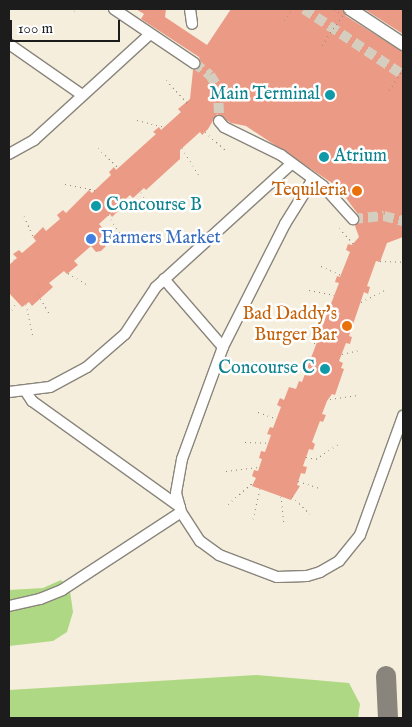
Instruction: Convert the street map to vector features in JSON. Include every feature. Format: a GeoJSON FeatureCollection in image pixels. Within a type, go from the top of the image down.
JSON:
{"type":"FeatureCollection","features":[{"type":"Feature","properties":{"kind":"main road"},"geometry":{"type":"LineString","coordinates":[[347,11],[403,44]]}},
{"type":"Feature","properties":{"kind":"lane"},"geometry":{"type":"LineString","coordinates":[[114,9],[194,63]]}},
{"type":"Feature","properties":{"kind":"lane"},"geometry":{"type":"LineString","coordinates":[[190,9],[192,24]]}},
{"type":"Feature","properties":{"kind":"lane"},"geometry":{"type":"LineString","coordinates":[[9,154],[34,140],[150,34]]}},
{"type":"Feature","properties":{"kind":"lane"},"geometry":{"type":"LineString","coordinates":[[9,44],[82,95]]}},
{"type":"Feature","properties":{"kind":"lane"},"geometry":{"type":"LineString","coordinates":[[219,120],[224,127],[266,146],[313,178],[353,219]]}},
{"type":"Feature","properties":{"kind":"lane"},"geometry":{"type":"LineString","coordinates":[[9,392],[26,392],[55,385],[87,367],[125,334],[164,279],[291,164]]}},
{"type":"Feature","properties":{"kind":"lane"},"geometry":{"type":"LineString","coordinates":[[313,178],[285,224],[223,347],[182,459],[176,493],[180,510],[200,541],[220,555],[277,577],[307,576],[320,572],[339,561],[360,535],[403,416]]}},
{"type":"Feature","properties":{"kind":"lane"},"geometry":{"type":"LineString","coordinates":[[164,279],[223,347]]}},
{"type":"Feature","properties":{"kind":"lane"},"geometry":{"type":"LineString","coordinates":[[26,392],[32,401],[180,510]]}},
{"type":"Feature","properties":{"kind":"lane"},"geometry":{"type":"LineString","coordinates":[[9,606],[40,599],[62,590],[180,510]]}},
{"type":"Feature","properties":{"kind":"path"},"geometry":{"type":"LineString","coordinates":[[284,20],[292,9]]}},
{"type":"Feature","properties":{"kind":"path"},"geometry":{"type":"LineString","coordinates":[[322,45],[347,11]]}},
{"type":"Feature","properties":{"kind":"path"},"geometry":{"type":"LineString","coordinates":[[337,23],[347,11]]}},
{"type":"Feature","properties":{"kind":"path"},"geometry":{"type":"LineString","coordinates":[[389,90],[403,70]]}},
{"type":"Feature","properties":{"kind":"path"},"geometry":{"type":"LineString","coordinates":[[166,80],[189,105]]}},
{"type":"Feature","properties":{"kind":"path"},"geometry":{"type":"LineString","coordinates":[[137,120],[165,126]]}},
{"type":"Feature","properties":{"kind":"path"},"geometry":{"type":"LineString","coordinates":[[206,132],[227,151]]}},
{"type":"Feature","properties":{"kind":"path"},"geometry":{"type":"LineString","coordinates":[[98,148],[119,168]]}},
{"type":"Feature","properties":{"kind":"path"},"geometry":{"type":"LineString","coordinates":[[182,148],[198,174]]}},
{"type":"Feature","properties":{"kind":"path"},"geometry":{"type":"LineString","coordinates":[[66,184],[95,190]]}},
{"type":"Feature","properties":{"kind":"path"},"geometry":{"type":"LineString","coordinates":[[138,188],[152,209]]}},
{"type":"Feature","properties":{"kind":"path"},"geometry":{"type":"LineString","coordinates":[[108,215],[122,236]]}},
{"type":"Feature","properties":{"kind":"path"},"geometry":{"type":"LineString","coordinates":[[24,216],[34,236]]}},
{"type":"Feature","properties":{"kind":"path"},"geometry":{"type":"LineString","coordinates":[[339,228],[353,244]]}},
{"type":"Feature","properties":{"kind":"path"},"geometry":{"type":"LineString","coordinates":[[9,257],[15,260]]}},
{"type":"Feature","properties":{"kind":"path"},"geometry":{"type":"LineString","coordinates":[[380,261],[403,262]]}},
{"type":"Feature","properties":{"kind":"path"},"geometry":{"type":"LineString","coordinates":[[321,266],[341,274]]}},
{"type":"Feature","properties":{"kind":"path"},"geometry":{"type":"LineString","coordinates":[[68,273],[86,284]]}},
{"type":"Feature","properties":{"kind":"path"},"geometry":{"type":"LineString","coordinates":[[361,302],[387,289]]}},
{"type":"Feature","properties":{"kind":"path"},"geometry":{"type":"LineString","coordinates":[[309,290],[334,295]]}},
{"type":"Feature","properties":{"kind":"path"},"geometry":{"type":"LineString","coordinates":[[38,294],[50,315]]}},
{"type":"Feature","properties":{"kind":"path"},"geometry":{"type":"LineString","coordinates":[[9,314],[17,302]]}},
{"type":"Feature","properties":{"kind":"path"},"geometry":{"type":"LineString","coordinates":[[26,304],[33,337]]}},
{"type":"Feature","properties":{"kind":"path"},"geometry":{"type":"LineString","coordinates":[[298,331],[316,344]]}},
{"type":"Feature","properties":{"kind":"path"},"geometry":{"type":"LineString","coordinates":[[342,354],[360,350]]}},
{"type":"Feature","properties":{"kind":"path"},"geometry":{"type":"LineString","coordinates":[[286,366],[309,364]]}},
{"type":"Feature","properties":{"kind":"path"},"geometry":{"type":"LineString","coordinates":[[330,399],[358,396]]}},
{"type":"Feature","properties":{"kind":"path"},"geometry":{"type":"LineString","coordinates":[[258,412],[277,419]]}},
{"type":"Feature","properties":{"kind":"path"},"geometry":{"type":"LineString","coordinates":[[245,442],[268,443]]}},
{"type":"Feature","properties":{"kind":"path"},"geometry":{"type":"LineString","coordinates":[[306,457],[316,459],[340,443]]}},
{"type":"Feature","properties":{"kind":"path"},"geometry":{"type":"LineString","coordinates":[[226,471],[259,467]]}},
{"type":"Feature","properties":{"kind":"path"},"geometry":{"type":"LineString","coordinates":[[228,504],[254,481]]}},
{"type":"Feature","properties":{"kind":"path"},"geometry":{"type":"LineString","coordinates":[[298,481],[322,488]]}},
{"type":"Feature","properties":{"kind":"path"},"geometry":{"type":"LineString","coordinates":[[253,519],[260,489]]}},
{"type":"Feature","properties":{"kind":"path"},"geometry":{"type":"LineString","coordinates":[[281,496],[284,524]]}},
{"type":"Feature","properties":{"kind":"path"},"geometry":{"type":"LineString","coordinates":[[292,496],[310,514]]}},
{"type":"Feature","properties":{"kind":"green space"},"geometry":{"type":"Polygon","coordinates":[[[61,580],[64,583],[41,594],[9,602],[9,590],[43,588],[61,580]]]}},
{"type":"Feature","properties":{"kind":"green space"},"geometry":{"type":"Polygon","coordinates":[[[70,591],[73,612],[67,632],[53,641],[9,646],[9,611],[35,606],[70,591]]]}},
{"type":"Feature","properties":{"kind":"green space"},"geometry":{"type":"Polygon","coordinates":[[[257,675],[349,683],[360,704],[358,718],[9,718],[9,690],[257,675]]]}},
{"type":"Feature","properties":{"kind":"building"},"geometry":{"type":"Polygon","coordinates":[[[136,9],[166,9],[165,17],[207,45],[231,9],[342,9],[346,16],[403,52],[403,237],[387,243],[380,262],[376,261],[367,286],[370,287],[368,294],[364,292],[349,336],[352,337],[350,344],[346,343],[339,361],[343,363],[341,368],[344,369],[335,395],[332,394],[327,401],[322,414],[326,415],[323,422],[320,421],[312,442],[315,444],[313,450],[309,449],[303,466],[307,467],[305,474],[301,473],[297,485],[300,486],[291,500],[252,486],[256,478],[252,476],[254,470],[258,471],[262,459],[259,458],[261,451],[265,452],[271,435],[267,434],[270,427],[273,428],[281,407],[277,405],[280,398],[284,400],[289,387],[296,389],[299,381],[302,382],[320,334],[316,332],[319,326],[322,327],[339,283],[335,282],[337,276],[340,277],[350,252],[346,250],[348,244],[352,245],[359,237],[355,226],[360,217],[338,187],[246,126],[231,123],[217,114],[202,135],[200,132],[180,150],[180,159],[146,190],[144,188],[133,198],[130,195],[115,209],[118,211],[112,217],[110,214],[99,224],[106,232],[99,239],[106,246],[101,251],[96,252],[91,246],[74,261],[78,265],[67,274],[64,271],[49,283],[53,287],[32,306],[29,302],[22,307],[9,293],[9,265],[17,258],[13,254],[19,250],[22,253],[36,241],[33,237],[43,227],[46,231],[60,219],[57,215],[63,210],[66,213],[89,190],[92,193],[111,175],[109,172],[114,167],[116,170],[156,134],[153,132],[159,127],[161,130],[181,112],[178,109],[190,99],[193,70],[201,64],[199,57],[141,19],[144,14],[136,9]]]}},
{"type":"Feature","properties":{"kind":"building"},"geometry":{"type":"Polygon","coordinates":[[[364,9],[403,9],[403,34],[364,9]]]}},
{"type":"Feature","properties":{"kind":"taxiway"},"geometry":{"type":"LineString","coordinates":[[386,676],[388,718]]}},
{"type":"Feature","properties":{"kind":"tunnel"},"geometry":{"type":"LineString","coordinates":[[304,9],[403,75]]}},
{"type":"Feature","properties":{"kind":"tunnel"},"geometry":{"type":"LineString","coordinates":[[194,63],[210,75],[218,88],[219,121]]}},
{"type":"Feature","properties":{"kind":"tunnel"},"geometry":{"type":"LineString","coordinates":[[353,219],[384,216],[403,221]]}},
{"type":"Feature","properties":{"kind":"place","name":"Main Terminal"},"geometry":{"type":"Point","coordinates":[330,95]}},
{"type":"Feature","properties":{"kind":"place","name":"Atrium"},"geometry":{"type":"Point","coordinates":[324,157]}},
{"type":"Feature","properties":{"kind":"place","name":"Tequileria"},"geometry":{"type":"Point","coordinates":[357,191]}},
{"type":"Feature","properties":{"kind":"place","name":"Concourse B"},"geometry":{"type":"Point","coordinates":[96,206]}},
{"type":"Feature","properties":{"kind":"place","name":"Farmers Market"},"geometry":{"type":"Point","coordinates":[91,239]}},
{"type":"Feature","properties":{"kind":"place","name":"Bad Daddy's Burger Bar"},"geometry":{"type":"Point","coordinates":[347,326]}},
{"type":"Feature","properties":{"kind":"place","name":"Concourse C"},"geometry":{"type":"Point","coordinates":[325,369]}}]}
